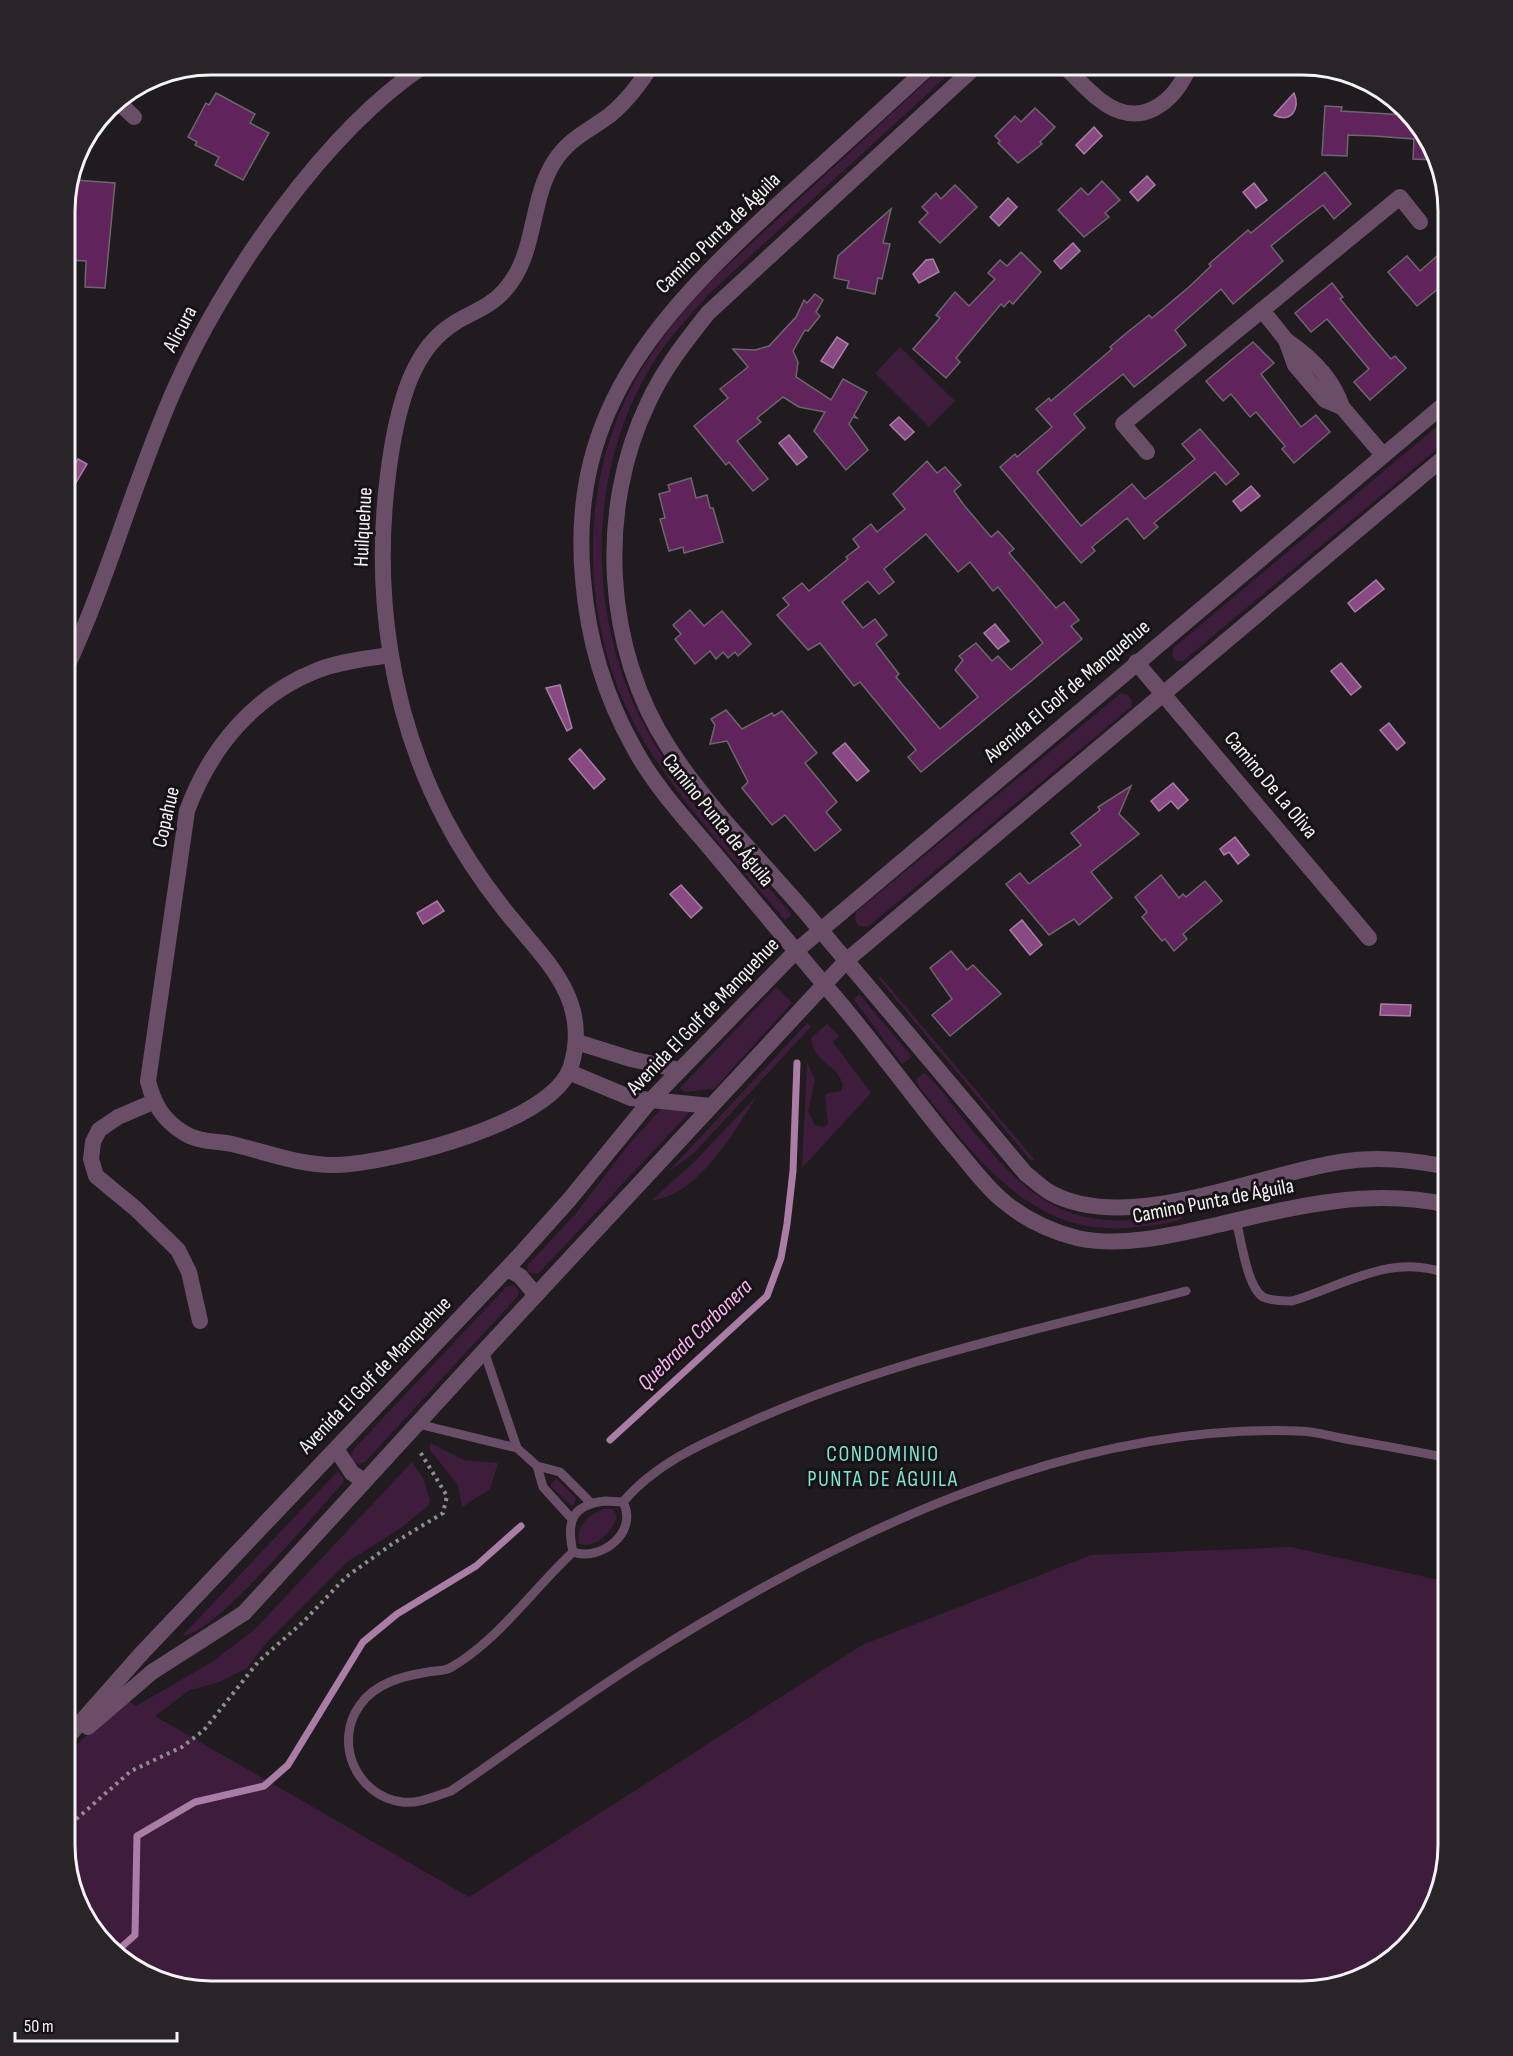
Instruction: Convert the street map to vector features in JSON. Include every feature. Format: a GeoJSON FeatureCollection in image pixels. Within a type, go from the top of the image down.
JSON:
{"type":"FeatureCollection","features":[{"type":"Feature","properties":{"kind":"street","name":"Alicura"},"geometry":{"type":"LineString","coordinates":[[75,645],[176,387],[224,294],[288,201],[363,113],[410,75]]}},
{"type":"Feature","properties":{"kind":"street","name":"Huilquehue"},"geometry":{"type":"LineString","coordinates":[[569,1072],[578,1042],[573,1009],[562,983],[479,876],[440,809],[408,728],[390,655],[382,571],[383,530],[390,456],[400,410],[411,377],[434,339],[445,329],[495,301],[506,290],[519,268],[542,188],[552,164],[568,143],[622,105],[644,75]]}},
{"type":"Feature","properties":{"kind":"street","name":"Camino Punta de Águila"},"geometry":{"type":"LineString","coordinates":[[920,75],[709,268],[664,319],[628,370],[606,417],[586,485],[579,541],[585,608],[595,659],[611,705],[636,752],[664,794],[824,984],[984,1182],[1001,1199],[1033,1221],[1080,1239],[1127,1241],[1351,1199],[1391,1196],[1438,1202]]}},
{"type":"Feature","properties":{"kind":"street","name":"Camino Punta de Águila"},"geometry":{"type":"LineString","coordinates":[[966,75],[708,313],[670,361],[647,404],[627,462],[617,516],[615,591],[624,640],[641,692],[668,747],[698,787],[848,960],[1026,1174],[1051,1193],[1080,1203],[1116,1208],[1150,1206],[1340,1161],[1383,1158],[1438,1166]]}},
{"type":"Feature","properties":{"kind":"street"},"geometry":{"type":"LineString","coordinates":[[1074,75],[1101,101],[1123,113],[1147,113],[1165,103],[1186,75]]}},
{"type":"Feature","properties":{"kind":"street"},"geometry":{"type":"LineString","coordinates":[[124,107],[134,117]]}},
{"type":"Feature","properties":{"kind":"street"},"geometry":{"type":"LineString","coordinates":[[1147,452],[1123,424],[1400,197],[1420,222]]}},
{"type":"Feature","properties":{"kind":"street"},"geometry":{"type":"LineString","coordinates":[[1262,310],[1286,340],[1295,365],[1325,400],[1342,407],[1383,455]]}},
{"type":"Feature","properties":{"kind":"street","name":"Avenida El Golf de Manquehue"},"geometry":{"type":"LineString","coordinates":[[75,1728],[149,1646],[507,1269],[569,1200],[650,1101],[796,951],[1136,662],[1438,410]]}},
{"type":"Feature","properties":{"kind":"street"},"geometry":{"type":"LineString","coordinates":[[75,1738],[152,1672],[244,1613],[363,1481],[848,960],[1163,692],[1438,463]]}},
{"type":"Feature","properties":{"kind":"street","name":"Copahue"},"geometry":{"type":"LineString","coordinates":[[153,1102],[148,1081],[151,1055],[187,811],[198,779],[247,714],[281,689],[318,670],[390,655]]}},
{"type":"Feature","properties":{"kind":"street","name":"Camino De La Oliva"},"geometry":{"type":"LineString","coordinates":[[1136,662],[1369,938]]}},
{"type":"Feature","properties":{"kind":"street"},"geometry":{"type":"LineString","coordinates":[[578,1042],[630,1059],[680,1070]]}},
{"type":"Feature","properties":{"kind":"street"},"geometry":{"type":"LineString","coordinates":[[200,1321],[189,1272],[178,1250],[144,1216],[96,1176],[91,1159],[93,1142],[99,1130],[118,1117],[153,1102],[162,1116],[194,1138],[231,1144],[283,1158],[333,1165],[370,1161],[430,1148],[474,1133],[523,1113],[547,1095],[569,1072],[631,1098],[650,1101],[697,1102],[711,1106]]}},
{"type":"Feature","properties":{"kind":"street"},"geometry":{"type":"LineString","coordinates":[[507,1269],[520,1276],[536,1295]]}},
{"type":"Feature","properties":{"kind":"street"},"geometry":{"type":"LineString","coordinates":[[336,1449],[352,1473],[363,1481]]}},
{"type":"Feature","properties":{"kind":"lane"},"geometry":{"type":"LineString","coordinates":[[1236,1220],[1251,1280],[1262,1296],[1277,1301],[1292,1301],[1405,1264],[1438,1270]]}},
{"type":"Feature","properties":{"kind":"lane"},"geometry":{"type":"LineString","coordinates":[[573,1552],[570,1537],[572,1519],[579,1509],[590,1503],[623,1502],[645,1479],[676,1458],[750,1422],[838,1386],[908,1362],[1186,1291]]}},
{"type":"Feature","properties":{"kind":"lane"},"geometry":{"type":"LineString","coordinates":[[484,1351],[517,1448]]}},
{"type":"Feature","properties":{"kind":"lane"},"geometry":{"type":"LineString","coordinates":[[418,1424],[517,1448],[537,1466],[560,1472],[590,1503]]}},
{"type":"Feature","properties":{"kind":"lane"},"geometry":{"type":"LineString","coordinates":[[573,1552],[490,1636],[464,1659],[448,1669],[404,1676],[380,1686],[360,1703],[349,1727],[348,1740],[353,1765],[368,1786],[379,1794],[404,1802],[417,1802],[451,1791],[639,1661],[758,1590],[820,1558],[924,1510],[1060,1461],[1146,1442],[1249,1431],[1301,1431],[1438,1456]]}},
{"type":"Feature","properties":{"kind":"lane"},"geometry":{"type":"LineString","coordinates":[[537,1466],[543,1487],[572,1519]]}},
{"type":"Feature","properties":{"kind":"lane"},"geometry":{"type":"LineString","coordinates":[[573,1552],[584,1556],[607,1549],[627,1525],[628,1510],[623,1502]]}},
{"type":"Feature","properties":{"kind":"path"},"geometry":{"type":"LineString","coordinates":[[75,1819],[131,1771],[182,1747],[204,1730],[258,1662],[304,1622],[346,1577],[392,1544],[443,1513],[447,1496],[418,1448]]}},
{"type":"Feature","properties":{"kind":"shaded area"},"geometry":{"type":"Polygon","coordinates":[[[933,75],[948,75],[710,293],[668,341],[637,393],[618,441],[606,491],[602,543],[604,595],[614,646],[630,695],[653,741],[684,787],[792,915],[785,920],[677,790],[645,743],[624,703],[608,660],[598,615],[593,568],[594,522],[600,476],[612,432],[637,376],[701,290],[933,75]]]}},
{"type":"Feature","properties":{"kind":"shaded area"},"geometry":{"type":"Polygon","coordinates":[[[1294,93],[1296,104],[1293,113],[1285,117],[1274,115],[1294,93]]]}},
{"type":"Feature","properties":{"kind":"shaded area"},"geometry":{"type":"Polygon","coordinates":[[[1094,127],[1102,136],[1084,154],[1076,145],[1094,127]]]}},
{"type":"Feature","properties":{"kind":"shaded area"},"geometry":{"type":"Polygon","coordinates":[[[1147,176],[1155,185],[1138,201],[1130,192],[1147,176]]]}},
{"type":"Feature","properties":{"kind":"shaded area"},"geometry":{"type":"Polygon","coordinates":[[[1254,183],[1267,200],[1256,208],[1243,192],[1254,183]]]}},
{"type":"Feature","properties":{"kind":"shaded area"},"geometry":{"type":"Polygon","coordinates":[[[1008,198],[1017,207],[999,226],[990,217],[1008,198]]]}},
{"type":"Feature","properties":{"kind":"shaded area"},"geometry":{"type":"Polygon","coordinates":[[[1073,243],[1080,251],[1061,269],[1054,261],[1073,243]]]}},
{"type":"Feature","properties":{"kind":"shaded area"},"geometry":{"type":"Polygon","coordinates":[[[933,259],[939,272],[919,283],[913,274],[926,260],[933,259]]]}},
{"type":"Feature","properties":{"kind":"shaded area"},"geometry":{"type":"Polygon","coordinates":[[[837,337],[848,344],[833,368],[821,361],[837,337]]]}},
{"type":"Feature","properties":{"kind":"shaded area"},"geometry":{"type":"Polygon","coordinates":[[[900,347],[955,401],[929,427],[875,373],[900,347]]]}},
{"type":"Feature","properties":{"kind":"shaded area"},"geometry":{"type":"Polygon","coordinates":[[[899,417],[914,432],[905,440],[890,425],[899,417]]]}},
{"type":"Feature","properties":{"kind":"shaded area"},"geometry":{"type":"Polygon","coordinates":[[[1438,425],[1438,448],[1183,661],[1176,661],[1172,656],[1173,648],[1438,425]]]}},
{"type":"Feature","properties":{"kind":"shaded area"},"geometry":{"type":"Polygon","coordinates":[[[789,435],[807,457],[797,465],[779,443],[789,435]]]}},
{"type":"Feature","properties":{"kind":"shaded area"},"geometry":{"type":"Polygon","coordinates":[[[78,459],[87,464],[75,484],[75,464],[78,459]]]}},
{"type":"Feature","properties":{"kind":"shaded area"},"geometry":{"type":"Polygon","coordinates":[[[1251,486],[1260,496],[1241,511],[1233,501],[1251,486]]]}},
{"type":"Feature","properties":{"kind":"shaded area"},"geometry":{"type":"Polygon","coordinates":[[[1376,580],[1384,589],[1355,612],[1348,603],[1376,580]]]}},
{"type":"Feature","properties":{"kind":"shaded area"},"geometry":{"type":"Polygon","coordinates":[[[995,624],[1009,641],[998,649],[984,633],[995,624]]]}},
{"type":"Feature","properties":{"kind":"shaded area"},"geometry":{"type":"Polygon","coordinates":[[[1341,663],[1361,687],[1351,695],[1331,671],[1341,663]]]}},
{"type":"Feature","properties":{"kind":"shaded area"},"geometry":{"type":"Polygon","coordinates":[[[560,685],[572,728],[567,731],[546,688],[560,685]]]}},
{"type":"Feature","properties":{"kind":"shaded area"},"geometry":{"type":"Polygon","coordinates":[[[1121,693],[1127,694],[1132,700],[1131,707],[868,927],[859,926],[855,920],[856,912],[1121,693]]]}},
{"type":"Feature","properties":{"kind":"shaded area"},"geometry":{"type":"Polygon","coordinates":[[[1389,723],[1405,743],[1397,750],[1380,730],[1389,723]]]}},
{"type":"Feature","properties":{"kind":"shaded area"},"geometry":{"type":"Polygon","coordinates":[[[845,743],[869,771],[857,781],[833,753],[845,743]]]}},
{"type":"Feature","properties":{"kind":"shaded area"},"geometry":{"type":"Polygon","coordinates":[[[580,749],[605,779],[594,789],[569,759],[580,749]]]}},
{"type":"Feature","properties":{"kind":"shaded area"},"geometry":{"type":"Polygon","coordinates":[[[1173,783],[1188,800],[1178,809],[1171,801],[1159,811],[1151,801],[1173,783]]]}},
{"type":"Feature","properties":{"kind":"shaded area"},"geometry":{"type":"Polygon","coordinates":[[[1235,837],[1249,855],[1238,864],[1229,852],[1224,855],[1220,849],[1235,837]]]}},
{"type":"Feature","properties":{"kind":"shaded area"},"geometry":{"type":"Polygon","coordinates":[[[681,885],[702,908],[691,918],[670,894],[681,885]]]}},
{"type":"Feature","properties":{"kind":"shaded area"},"geometry":{"type":"Polygon","coordinates":[[[437,901],[444,911],[423,924],[417,913],[437,901]]]}},
{"type":"Feature","properties":{"kind":"shaded area"},"geometry":{"type":"Polygon","coordinates":[[[1022,920],[1042,945],[1030,955],[1010,930],[1022,920]]]}},
{"type":"Feature","properties":{"kind":"shaded area"},"geometry":{"type":"Polygon","coordinates":[[[880,976],[1034,1159],[1032,1162],[878,978],[880,976]]]}},
{"type":"Feature","properties":{"kind":"shaded area"},"geometry":{"type":"Polygon","coordinates":[[[776,987],[792,1003],[714,1089],[684,1092],[680,1088],[776,987]]]}},
{"type":"Feature","properties":{"kind":"shaded area"},"geometry":{"type":"Polygon","coordinates":[[[859,994],[912,1057],[902,1064],[854,1000],[859,994]]]}},
{"type":"Feature","properties":{"kind":"shaded area"},"geometry":{"type":"Polygon","coordinates":[[[1381,1004],[1411,1005],[1410,1016],[1380,1015],[1381,1004]]]}},
{"type":"Feature","properties":{"kind":"shaded area"},"geometry":{"type":"Polygon","coordinates":[[[807,1023],[811,1027],[693,1154],[668,1172],[807,1023]]]}},
{"type":"Feature","properties":{"kind":"shaded area"},"geometry":{"type":"Polygon","coordinates":[[[827,1024],[839,1036],[833,1042],[871,1093],[802,1168],[807,1062],[815,1080],[808,1111],[815,1125],[825,1127],[828,1123],[825,1096],[828,1093],[841,1091],[843,1085],[836,1073],[816,1053],[813,1046],[811,1038],[827,1024]]]}},
{"type":"Feature","properties":{"kind":"shaded area"},"geometry":{"type":"Polygon","coordinates":[[[924,1073],[942,1091],[1004,1166],[1022,1184],[1041,1198],[1085,1217],[1111,1220],[1146,1218],[1182,1211],[1186,1215],[1176,1221],[1163,1224],[1101,1228],[1067,1221],[1038,1207],[1011,1189],[963,1141],[919,1087],[916,1079],[924,1073]]]}},
{"type":"Feature","properties":{"kind":"shaded area"},"geometry":{"type":"Polygon","coordinates":[[[757,1096],[738,1127],[699,1175],[669,1196],[652,1200],[695,1161],[757,1096]]]}},
{"type":"Feature","properties":{"kind":"shaded area"},"geometry":{"type":"Polygon","coordinates":[[[663,1107],[688,1109],[689,1113],[538,1274],[528,1272],[527,1266],[577,1212],[629,1144],[663,1107]]]}},
{"type":"Feature","properties":{"kind":"shaded area"},"geometry":{"type":"Polygon","coordinates":[[[514,1285],[519,1291],[518,1296],[365,1462],[359,1464],[350,1460],[353,1450],[506,1287],[514,1285]]]}},
{"type":"Feature","properties":{"kind":"shaded area"},"geometry":{"type":"Polygon","coordinates":[[[430,1443],[464,1460],[498,1463],[490,1489],[462,1507],[458,1485],[430,1450],[430,1443]]]}},
{"type":"Feature","properties":{"kind":"shaded area"},"geometry":{"type":"Polygon","coordinates":[[[412,1462],[423,1478],[430,1500],[428,1506],[401,1528],[347,1562],[267,1642],[247,1668],[217,1683],[190,1690],[155,1716],[469,1897],[862,1645],[1091,1555],[1291,1547],[1438,1580],[1437,1862],[1428,1897],[1410,1928],[1398,1941],[1385,1953],[1354,1971],[1319,1980],[202,1981],[167,1974],[128,1953],[115,1941],[103,1928],[85,1897],[76,1862],[75,1746],[126,1700],[136,1706],[212,1662],[255,1629],[412,1462]]]}},
{"type":"Feature","properties":{"kind":"shaded area"},"geometry":{"type":"Polygon","coordinates":[[[337,1472],[343,1477],[344,1482],[265,1570],[218,1615],[198,1630],[182,1636],[337,1472]]]}},
{"type":"Feature","properties":{"kind":"shaded area"},"geometry":{"type":"Polygon","coordinates":[[[556,1478],[576,1498],[574,1505],[570,1505],[550,1485],[556,1478]]]}},
{"type":"Feature","properties":{"kind":"shaded area"},"geometry":{"type":"Polygon","coordinates":[[[604,1509],[613,1509],[617,1517],[611,1528],[597,1542],[579,1544],[579,1532],[584,1522],[592,1514],[604,1509]]]}},
{"type":"Feature","properties":{"kind":"building"},"geometry":{"type":"Polygon","coordinates":[[[216,93],[255,114],[250,123],[269,133],[243,180],[215,165],[219,157],[195,145],[197,142],[188,137],[206,103],[209,105],[216,93]]]}},
{"type":"Feature","properties":{"kind":"building"},"geometry":{"type":"Polygon","coordinates":[[[1325,106],[1342,107],[1341,111],[1397,114],[1410,128],[1428,160],[1413,159],[1414,139],[1374,136],[1348,135],[1347,156],[1322,155],[1325,106]]]}},
{"type":"Feature","properties":{"kind":"building"},"geometry":{"type":"Polygon","coordinates":[[[1035,108],[1055,127],[1040,142],[1042,144],[1018,163],[998,143],[1000,141],[995,136],[1015,116],[1021,122],[1035,108]]]}},
{"type":"Feature","properties":{"kind":"building"},"geometry":{"type":"Polygon","coordinates":[[[1325,172],[1351,204],[1334,219],[1323,205],[1303,220],[1271,246],[1283,261],[1233,304],[1221,289],[1175,330],[1186,345],[1134,387],[1123,374],[1074,414],[1085,428],[1037,472],[1081,526],[1132,484],[1145,499],[1195,459],[1182,444],[1200,429],[1239,474],[1226,485],[1215,472],[1154,523],[1158,527],[1144,539],[1127,518],[1092,547],[1095,551],[1081,563],[1000,467],[1015,454],[1017,457],[1052,427],[1036,409],[1049,398],[1051,401],[1112,349],[1110,347],[1124,335],[1149,315],[1152,318],[1189,287],[1211,266],[1209,264],[1248,230],[1251,233],[1325,172]]]}},
{"type":"Feature","properties":{"kind":"building"},"geometry":{"type":"Polygon","coordinates":[[[79,180],[115,183],[105,288],[85,287],[86,261],[75,260],[75,202],[79,180]]]}},
{"type":"Feature","properties":{"kind":"building"},"geometry":{"type":"Polygon","coordinates":[[[1102,181],[1120,200],[1105,213],[1109,217],[1084,237],[1058,210],[1081,188],[1088,195],[1102,181]]]}},
{"type":"Feature","properties":{"kind":"building"},"geometry":{"type":"Polygon","coordinates":[[[955,185],[977,207],[940,243],[919,222],[928,213],[922,207],[936,193],[941,199],[955,185]]]}},
{"type":"Feature","properties":{"kind":"building"},"geometry":{"type":"Polygon","coordinates":[[[891,209],[883,243],[890,244],[882,279],[878,278],[875,294],[847,288],[849,281],[834,278],[838,256],[891,209]]]}},
{"type":"Feature","properties":{"kind":"building"},"geometry":{"type":"Polygon","coordinates":[[[1021,252],[1041,272],[1013,304],[1009,301],[1004,307],[1001,304],[956,358],[960,362],[946,378],[913,349],[940,318],[936,315],[955,292],[969,306],[995,279],[988,273],[1000,260],[1007,266],[1021,252]]]}},
{"type":"Feature","properties":{"kind":"building"},"geometry":{"type":"Polygon","coordinates":[[[1407,256],[1420,271],[1437,256],[1438,289],[1417,306],[1388,272],[1407,256]]]}},
{"type":"Feature","properties":{"kind":"building"},"geometry":{"type":"Polygon","coordinates":[[[1332,283],[1343,297],[1340,299],[1391,359],[1395,356],[1406,368],[1370,400],[1354,382],[1369,369],[1327,319],[1311,332],[1295,313],[1332,283]]]}},
{"type":"Feature","properties":{"kind":"building"},"geometry":{"type":"Polygon","coordinates":[[[815,294],[823,300],[816,312],[820,316],[808,331],[805,330],[793,351],[798,362],[796,377],[831,400],[843,379],[867,392],[854,415],[857,418],[853,417],[849,424],[868,450],[846,470],[814,431],[825,412],[799,407],[783,397],[757,418],[761,422],[737,441],[768,479],[753,491],[729,462],[726,465],[694,426],[728,398],[720,389],[748,367],[733,349],[755,350],[769,346],[796,317],[804,300],[807,303],[815,294]]]}},
{"type":"Feature","properties":{"kind":"building"},"geometry":{"type":"Polygon","coordinates":[[[1253,342],[1274,363],[1261,374],[1301,427],[1316,415],[1330,432],[1294,463],[1282,449],[1285,446],[1256,412],[1250,417],[1231,394],[1223,401],[1206,381],[1253,342]]]}},
{"type":"Feature","properties":{"kind":"building"},"geometry":{"type":"Polygon","coordinates":[[[927,461],[937,473],[945,467],[961,485],[954,491],[991,537],[998,531],[1014,549],[1009,553],[1056,608],[1064,602],[1079,620],[1071,626],[1082,639],[921,772],[908,757],[916,750],[860,682],[854,686],[820,643],[808,650],[777,615],[789,605],[783,598],[802,583],[809,591],[848,559],[846,557],[859,547],[853,539],[871,524],[877,532],[905,509],[893,494],[927,461]],[[926,534],[884,569],[894,582],[879,594],[868,581],[842,602],[863,628],[875,619],[887,635],[876,644],[899,674],[896,677],[940,729],[978,697],[955,670],[963,660],[959,656],[976,643],[992,661],[998,656],[1011,670],[1043,643],[998,587],[993,591],[970,562],[958,572],[926,534]]]}},
{"type":"Feature","properties":{"kind":"building"},"geometry":{"type":"Polygon","coordinates":[[[691,478],[696,498],[707,495],[723,542],[684,553],[683,547],[669,551],[660,519],[665,518],[659,494],[670,491],[668,485],[691,478]]]}},
{"type":"Feature","properties":{"kind":"building"},"geometry":{"type":"Polygon","coordinates":[[[690,610],[704,626],[722,611],[751,644],[738,656],[735,652],[728,658],[723,652],[716,659],[710,651],[695,664],[675,639],[681,634],[673,625],[690,610]]]}},
{"type":"Feature","properties":{"kind":"building"},"geometry":{"type":"Polygon","coordinates":[[[726,710],[742,729],[772,713],[774,716],[782,711],[817,753],[805,763],[837,802],[826,812],[841,830],[815,851],[785,815],[772,825],[742,788],[748,782],[727,741],[710,744],[715,725],[711,719],[726,710]]]}},
{"type":"Feature","properties":{"kind":"building"},"geometry":{"type":"Polygon","coordinates":[[[1131,786],[1119,814],[1139,834],[1091,872],[1112,898],[1079,925],[1074,919],[1049,935],[1006,884],[1020,873],[1029,884],[1081,845],[1071,833],[1100,810],[1098,807],[1131,786]]]}},
{"type":"Feature","properties":{"kind":"building"},"geometry":{"type":"Polygon","coordinates":[[[1161,875],[1179,898],[1183,894],[1186,897],[1205,881],[1222,901],[1183,934],[1187,939],[1174,951],[1165,939],[1162,941],[1142,917],[1147,912],[1135,897],[1161,875]]]}},
{"type":"Feature","properties":{"kind":"building"},"geometry":{"type":"Polygon","coordinates":[[[951,951],[967,970],[973,965],[1001,994],[950,1036],[932,1015],[952,999],[930,968],[951,951]]]}},
{"type":"Feature","properties":{"kind":"waterway","name":"Quebrada Carbonera"},"geometry":{"type":"LineString","coordinates":[[610,1440],[767,1296],[781,1258],[787,1224],[793,1171],[797,1063]]}},
{"type":"Feature","properties":{"kind":"waterway","name":"Quebrada Carbonera"},"geometry":{"type":"LineString","coordinates":[[122,1947],[135,1935],[137,1836],[195,1802],[264,1786],[288,1765],[363,1642],[397,1614],[476,1566],[521,1526]]}},
{"type":"Feature","properties":{"kind":"district","name":"CONDOMINIO PUNTA DE ÁGUILA"},"geometry":{"type":"Point","coordinates":[883,1466]}}]}
